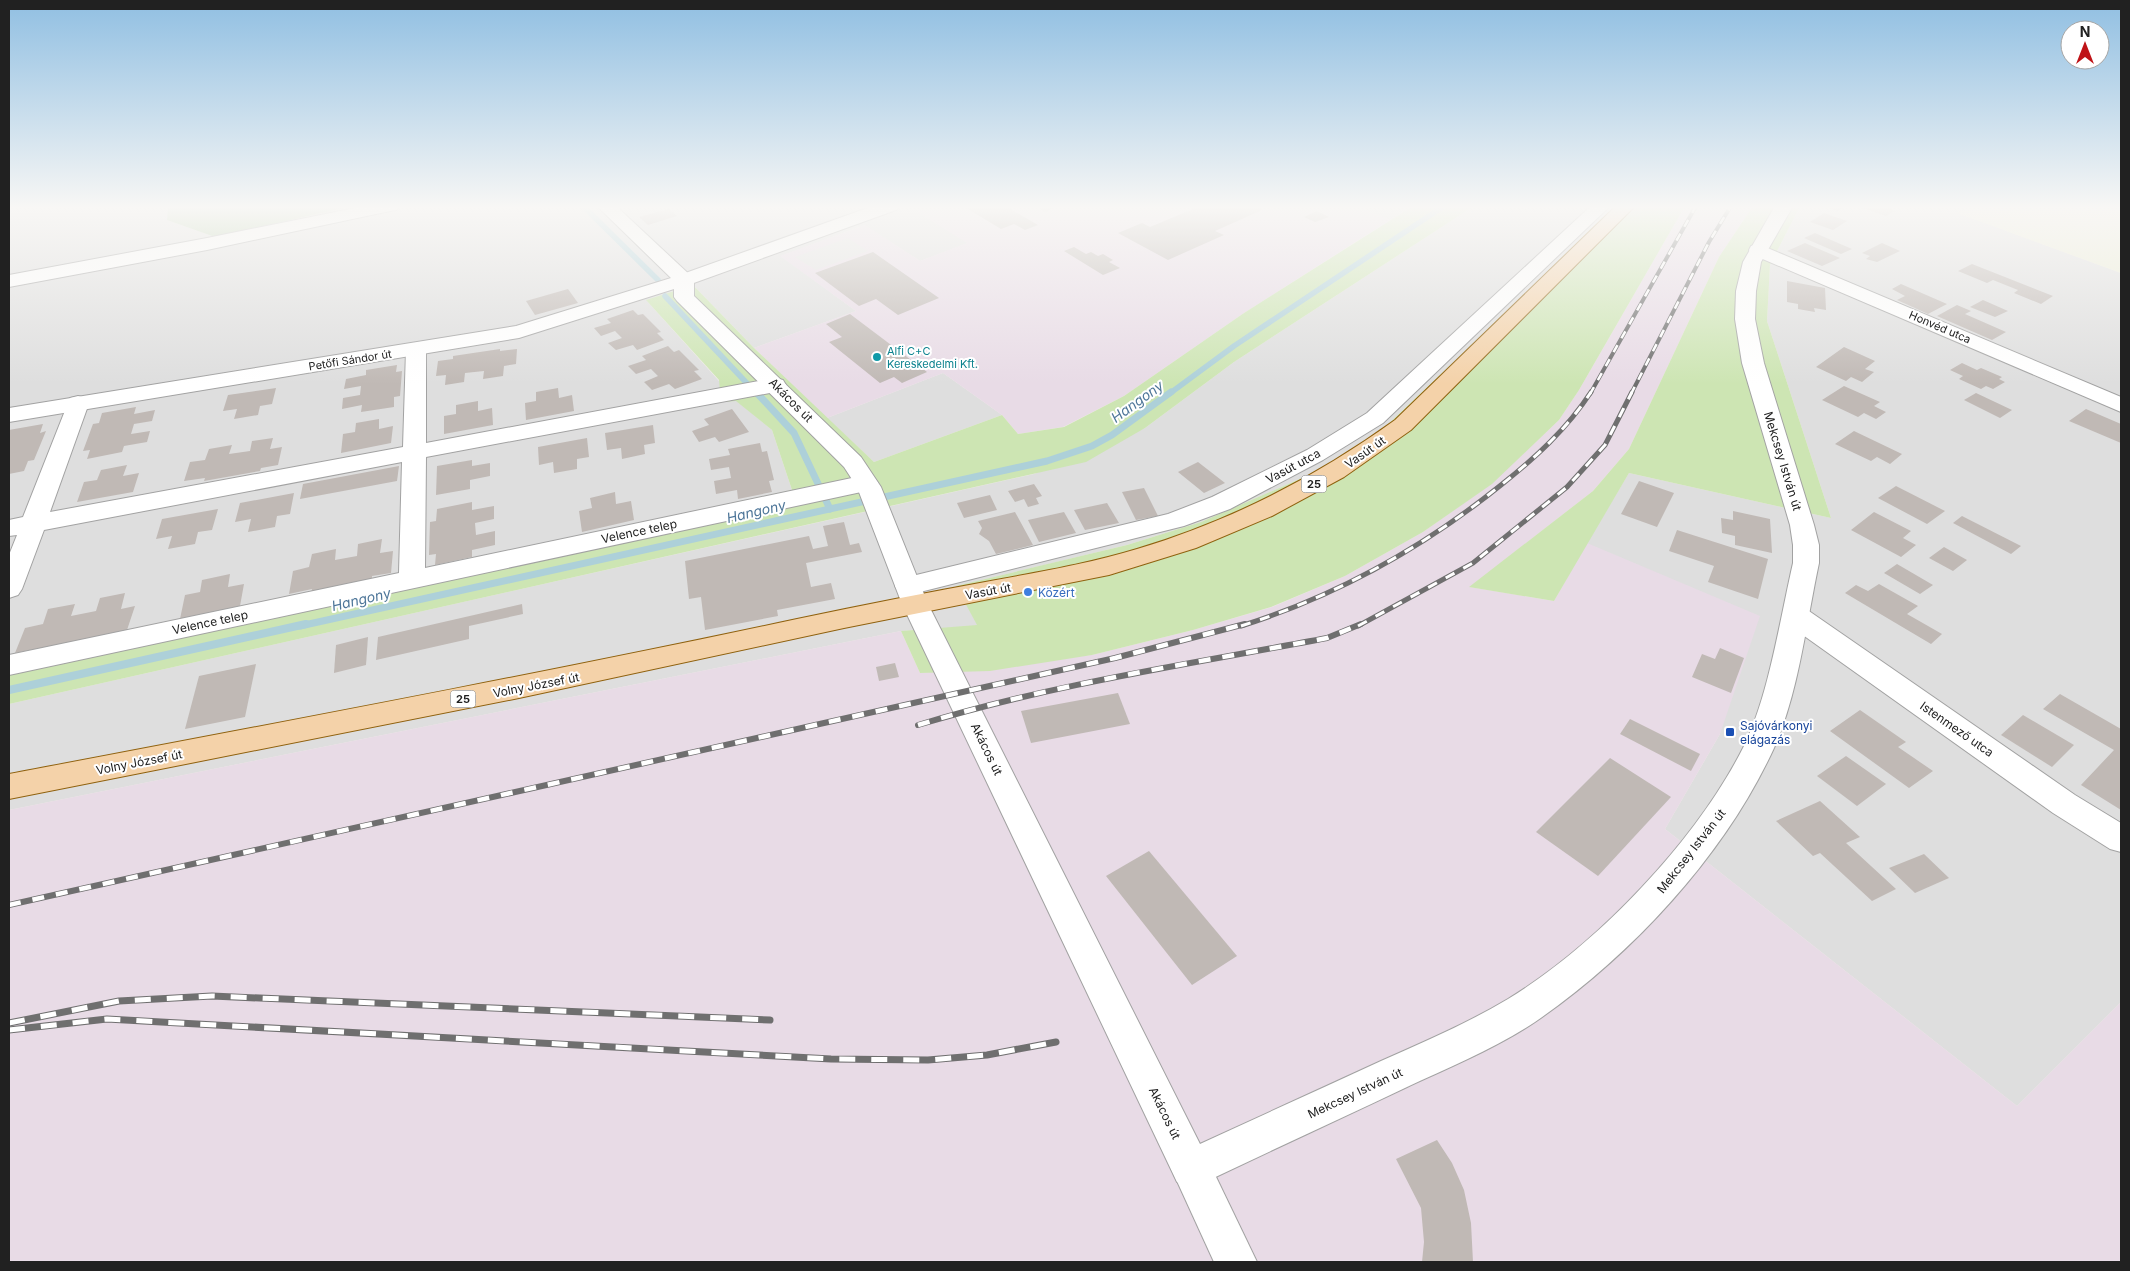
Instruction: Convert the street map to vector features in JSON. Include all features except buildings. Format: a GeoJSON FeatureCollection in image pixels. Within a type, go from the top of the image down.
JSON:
{"type":"FeatureCollection","features":[{"type":"Feature","properties":{"kind":"main road","name":"Vasút út"},"geometry":{"type":"LineString","coordinates":[[912,595],[1061,577],[1141,558],[1234,524],[1316,484],[1349,464],[1403,425],[1566,265]]}},
{"type":"Feature","properties":{"kind":"main road","name":"Volny József út"},"geometry":{"type":"LineString","coordinates":[[9,787],[604,672],[912,595]]}},
{"type":"Feature","properties":{"kind":"street"},"geometry":{"type":"LineString","coordinates":[[9,281],[93,265]]}},
{"type":"Feature","properties":{"kind":"street"},"geometry":{"type":"LineString","coordinates":[[669,265],[684,280]]}},
{"type":"Feature","properties":{"kind":"street","name":"Petőfi Sándor út"},"geometry":{"type":"LineString","coordinates":[[9,414],[416,350],[526,330],[725,265]]}},
{"type":"Feature","properties":{"kind":"street","name":"Vasút utca"},"geometry":{"type":"LineString","coordinates":[[912,595],[1175,520],[1221,502],[1316,455],[1375,418],[1538,265]]}},
{"type":"Feature","properties":{"kind":"street","name":"Mekcsey István út"},"geometry":{"type":"LineString","coordinates":[[1191,1168],[1447,1050],[1521,1010],[1585,964],[1648,905],[1723,812],[1762,738],[1776,700],[1796,616],[1806,562],[1806,545],[1753,363],[1745,319],[1748,276],[1752,265]]}},
{"type":"Feature","properties":{"kind":"street","name":"Honvéd utca"},"geometry":{"type":"LineString","coordinates":[[1795,265],[2116,397]]}},
{"type":"Feature","properties":{"kind":"street","name":"Akácos út"},"geometry":{"type":"LineString","coordinates":[[684,280],[684,297],[761,387],[853,462],[868,485],[912,595],[1236,1262]]}},
{"type":"Feature","properties":{"kind":"street"},"geometry":{"type":"LineString","coordinates":[[412,579],[416,350]]}},
{"type":"Feature","properties":{"kind":"street"},"geometry":{"type":"LineString","coordinates":[[9,528],[761,387]]}},
{"type":"Feature","properties":{"kind":"street"},"geometry":{"type":"LineString","coordinates":[[9,589],[78,403]]}},
{"type":"Feature","properties":{"kind":"street","name":"Velence telep"},"geometry":{"type":"LineString","coordinates":[[9,665],[808,495],[868,485]]}},
{"type":"Feature","properties":{"kind":"street","name":"Istenmező utca"},"geometry":{"type":"LineString","coordinates":[[1796,616],[2064,804],[2121,839]]}},
{"type":"Feature","properties":{"kind":"shaded area"},"geometry":{"type":"Polygon","coordinates":[[[9,265],[794,265],[856,311],[754,348],[693,285],[647,301],[736,400],[772,430],[792,490],[9,659],[9,265]]]}},
{"type":"Feature","properties":{"kind":"shaded area"},"geometry":{"type":"Polygon","coordinates":[[[793,265],[1319,265],[1244,313],[1124,396],[1063,427],[1018,434],[1002,415],[943,373],[827,418],[754,348],[856,311],[793,265]]]}},
{"type":"Feature","properties":{"kind":"shaded area"},"geometry":{"type":"Polygon","coordinates":[[[808,265],[829,265],[816,270],[808,265]]]}},
{"type":"Feature","properties":{"kind":"shaded area"},"geometry":{"type":"Polygon","coordinates":[[[1383,265],[1556,265],[1382,430],[1318,471],[1201,522],[1127,545],[957,586],[978,626],[901,631],[9,810],[9,704],[1034,474],[1145,428],[1234,362],[1383,265]]]}},
{"type":"Feature","properties":{"kind":"shaded area"},"geometry":{"type":"Polygon","coordinates":[[[1651,265],[1715,265],[1629,449],[1593,491],[1470,587],[1554,601],[1587,543],[1760,616],[1720,734],[1665,829],[2017,1106],[2121,1002],[2121,1262],[9,1262],[9,810],[901,631],[920,673],[1092,655],[1193,630],[1272,607],[1345,576],[1423,532],[1492,483],[1559,420],[1579,390],[1651,265]]]}},
{"type":"Feature","properties":{"kind":"shaded area"},"geometry":{"type":"Polygon","coordinates":[[[1770,265],[2100,265],[2121,273],[2121,1002],[2017,1106],[1665,829],[1720,734],[1587,543],[1629,473],[1831,518],[1767,321],[1770,265]]]}},
{"type":"Feature","properties":{"kind":"shaded area"},"geometry":{"type":"Polygon","coordinates":[[[943,373],[1002,415],[874,462],[827,418],[943,373]]]}},
{"type":"Feature","properties":{"kind":"green space"},"geometry":{"type":"Polygon","coordinates":[[[1319,265],[1383,265],[1234,362],[1145,428],[1086,462],[9,704],[9,659],[792,490],[772,430],[736,401],[721,402],[719,380],[646,300],[693,285],[754,348],[874,462],[1002,415],[1018,434],[1064,427],[1124,396],[1244,313],[1319,265]]]}},
{"type":"Feature","properties":{"kind":"green space"},"geometry":{"type":"Polygon","coordinates":[[[1556,265],[1651,265],[1579,390],[1559,420],[1492,484],[1423,532],[1345,576],[1271,607],[1193,630],[1092,655],[990,671],[920,673],[901,631],[977,625],[956,586],[1127,545],[1201,522],[1318,471],[1382,430],[1556,265]]]}},
{"type":"Feature","properties":{"kind":"green space"},"geometry":{"type":"Polygon","coordinates":[[[1715,265],[1770,265],[1767,321],[1831,518],[1629,473],[1554,601],[1469,587],[1593,491],[1629,449],[1715,265]]]}},
{"type":"Feature","properties":{"kind":"green space"},"geometry":{"type":"Polygon","coordinates":[[[2100,265],[2121,265],[2121,273],[2100,265]]]}},
{"type":"Feature","properties":{"kind":"waterway"},"geometry":{"type":"LineString","coordinates":[[643,265],[658,280]]}},
{"type":"Feature","properties":{"kind":"waterway","name":"Hangony"},"geometry":{"type":"LineString","coordinates":[[1169,394],[1234,346],[1355,265]]}},
{"type":"Feature","properties":{"kind":"waterway"},"geometry":{"type":"LineString","coordinates":[[665,296],[757,394]]}},
{"type":"Feature","properties":{"kind":"waterway"},"geometry":{"type":"LineString","coordinates":[[756,392],[794,433],[830,509]]}},
{"type":"Feature","properties":{"kind":"waterway","name":"Hangony"},"geometry":{"type":"LineString","coordinates":[[830,509],[1047,461],[1092,446],[1112,435],[1171,392]]}},
{"type":"Feature","properties":{"kind":"waterway","name":"Hangony"},"geometry":{"type":"LineString","coordinates":[[300,626],[830,509]]}},
{"type":"Feature","properties":{"kind":"waterway","name":"Hangony"},"geometry":{"type":"LineString","coordinates":[[9,690],[306,624]]}},
{"type":"Feature","properties":{"kind":"railway"},"geometry":{"type":"LineString","coordinates":[[1590,394],[1663,265]]}},
{"type":"Feature","properties":{"kind":"railway"},"geometry":{"type":"LineString","coordinates":[[1631,394],[1697,265]]}},
{"type":"Feature","properties":{"kind":"railway"},"geometry":{"type":"LineString","coordinates":[[1241,626],[1276,614],[1345,585],[1378,568],[1441,529],[1472,508],[1526,464],[1561,431],[1591,392]]}},
{"type":"Feature","properties":{"kind":"railway"},"geometry":{"type":"LineString","coordinates":[[1358,626],[1473,563],[1567,487],[1605,445],[1632,392]]}},
{"type":"Feature","properties":{"kind":"railway"},"geometry":{"type":"LineString","coordinates":[[9,905],[1115,658],[1245,624]]}},
{"type":"Feature","properties":{"kind":"railway"},"geometry":{"type":"LineString","coordinates":[[918,725],[1070,686],[1327,638],[1361,624]]}},
{"type":"Feature","properties":{"kind":"railway"},"geometry":{"type":"LineString","coordinates":[[9,1023],[119,1001],[212,996],[770,1020]]}},
{"type":"Feature","properties":{"kind":"railway"},"geometry":{"type":"LineString","coordinates":[[9,1030],[107,1019],[831,1059],[928,1060],[987,1055],[1056,1042]]}},
{"type":"Feature","properties":{"kind":"place","name":"Alfi C+C Kereskedelmi Kft."},"geometry":{"type":"Point","coordinates":[877,357]}},
{"type":"Feature","properties":{"kind":"place","name":"Közért"},"geometry":{"type":"Point","coordinates":[1028,592]}},
{"type":"Feature","properties":{"kind":"place","name":"Sajóvárkonyi elágazás"},"geometry":{"type":"Point","coordinates":[1730,732]}}]}
